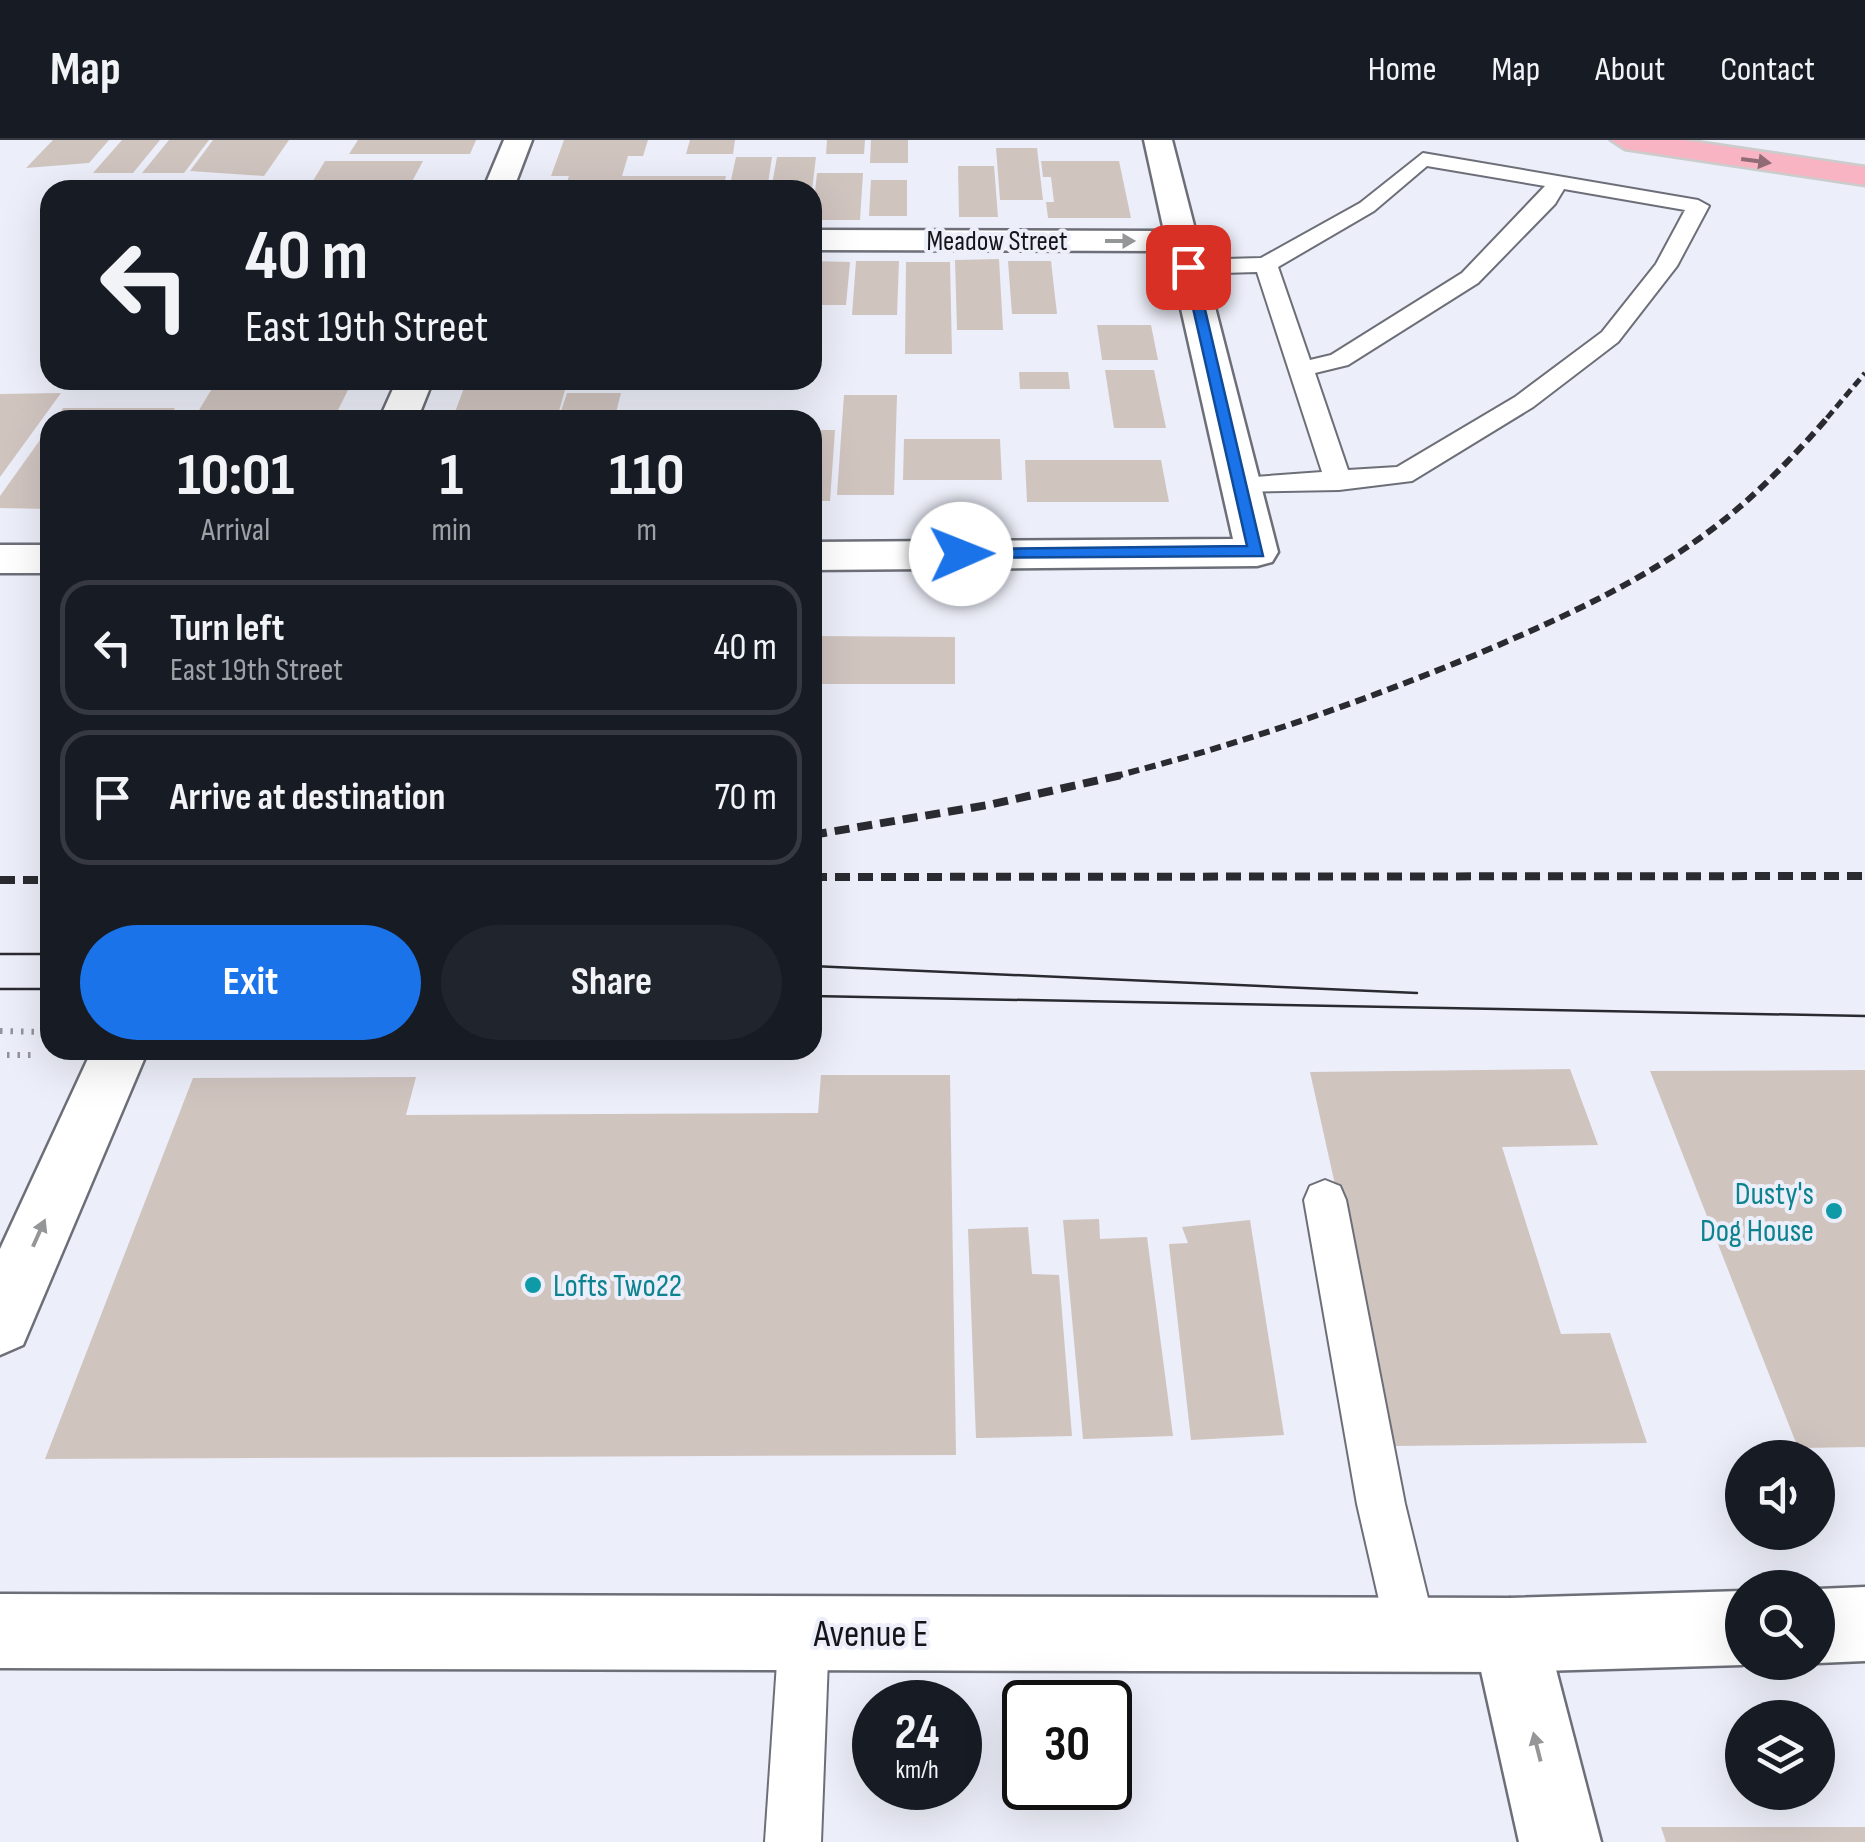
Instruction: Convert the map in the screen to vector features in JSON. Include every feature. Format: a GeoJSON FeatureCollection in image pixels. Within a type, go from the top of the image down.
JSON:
{"type":"FeatureCollection","features":[{"type":"Feature","properties":{"kind":"highway"},"geometry":{"type":"LineString","coordinates":[[1625,140],[1865,176]]}},
{"type":"Feature","properties":{"kind":"street"},"geometry":{"type":"LineString","coordinates":[[502,180],[518,140]]}},
{"type":"Feature","properties":{"kind":"street"},"geometry":{"type":"LineString","coordinates":[[822,556],[1257,552],[1158,140]]}},
{"type":"Feature","properties":{"kind":"street","name":"Meadow Street"},"geometry":{"type":"LineString","coordinates":[[822,240],[1185,254]]}},
{"type":"Feature","properties":{"kind":"street"},"geometry":{"type":"LineString","coordinates":[[0,559],[40,559]]}},
{"type":"Feature","properties":{"kind":"street"},"geometry":{"type":"LineString","coordinates":[[0,1322],[116,1060]]}},
{"type":"Feature","properties":{"kind":"street"},"geometry":{"type":"LineString","coordinates":[[1835,1625],[1865,1624]]}},
{"type":"Feature","properties":{"kind":"street","name":"Avenue E"},"geometry":{"type":"LineString","coordinates":[[0,1631],[1510,1635],[1725,1629]]}},
{"type":"Feature","properties":{"kind":"street"},"geometry":{"type":"LineString","coordinates":[[1510,1635],[1560,1842]]}},
{"type":"Feature","properties":{"kind":"lane"},"geometry":{"type":"LineString","coordinates":[[1185,254],[1266,265],[1367,206],[1422,159],[1698,206],[1666,266],[1610,337],[1524,402],[1404,476],[1241,486]]}},
{"type":"Feature","properties":{"kind":"lane"},"geometry":{"type":"LineString","coordinates":[[1301,369],[1339,360],[1470,278],[1548,200],[1558,181]]}},
{"type":"Feature","properties":{"kind":"lane"},"geometry":{"type":"LineString","coordinates":[[1266,265],[1339,482]]}},
{"type":"Feature","properties":{"kind":"lane"},"geometry":{"type":"LineString","coordinates":[[1325,1200],[1381,1504],[1412,1635]]}},
{"type":"Feature","properties":{"kind":"lane"},"geometry":{"type":"LineString","coordinates":[[792,1842],[804,1633]]}},
{"type":"Feature","properties":{"kind":"path"},"geometry":{"type":"LineString","coordinates":[[0,1031],[40,1032]]}},
{"type":"Feature","properties":{"kind":"path"},"geometry":{"type":"LineString","coordinates":[[6,1055],[34,1055]]}},
{"type":"Feature","properties":{"kind":"building"},"geometry":{"type":"Polygon","coordinates":[[[53,140],[109,140],[89,163],[26,168],[53,140]]]}},
{"type":"Feature","properties":{"kind":"building"},"geometry":{"type":"Polygon","coordinates":[[[122,140],[160,140],[133,173],[93,173],[122,140]]]}},
{"type":"Feature","properties":{"kind":"building"},"geometry":{"type":"Polygon","coordinates":[[[169,140],[209,140],[184,173],[142,173],[169,140]]]}},
{"type":"Feature","properties":{"kind":"building"},"geometry":{"type":"Polygon","coordinates":[[[213,140],[289,140],[264,176],[190,171],[213,140]]]}},
{"type":"Feature","properties":{"kind":"building"},"geometry":{"type":"Polygon","coordinates":[[[358,140],[476,140],[470,154],[349,154],[358,140]]]}},
{"type":"Feature","properties":{"kind":"building"},"geometry":{"type":"Polygon","coordinates":[[[564,140],[648,140],[643,156],[628,156],[622,176],[726,176],[725,180],[568,180],[569,176],[551,176],[564,140]]]}},
{"type":"Feature","properties":{"kind":"building"},"geometry":{"type":"Polygon","coordinates":[[[690,140],[735,140],[733,154],[686,154],[690,140]]]}},
{"type":"Feature","properties":{"kind":"building"},"geometry":{"type":"Polygon","coordinates":[[[827,140],[865,140],[864,154],[826,154],[827,140]]]}},
{"type":"Feature","properties":{"kind":"building"},"geometry":{"type":"Polygon","coordinates":[[[871,140],[908,140],[908,163],[870,163],[871,140]]]}},
{"type":"Feature","properties":{"kind":"building"},"geometry":{"type":"Polygon","coordinates":[[[996,148],[1037,148],[1043,200],[1000,200],[996,148]]]}},
{"type":"Feature","properties":{"kind":"building"},"geometry":{"type":"Polygon","coordinates":[[[736,157],[772,157],[769,180],[731,180],[736,157]]]}},
{"type":"Feature","properties":{"kind":"building"},"geometry":{"type":"Polygon","coordinates":[[[777,157],[816,157],[813,180],[773,180],[777,157]]]}},
{"type":"Feature","properties":{"kind":"building"},"geometry":{"type":"Polygon","coordinates":[[[325,161],[423,161],[413,180],[313,180],[325,161]]]}},
{"type":"Feature","properties":{"kind":"building"},"geometry":{"type":"Polygon","coordinates":[[[1041,161],[1119,161],[1131,218],[1048,218],[1046,202],[1054,202],[1051,177],[1043,177],[1041,161]]]}},
{"type":"Feature","properties":{"kind":"building"},"geometry":{"type":"Polygon","coordinates":[[[958,166],[994,166],[998,217],[959,217],[958,166]]]}},
{"type":"Feature","properties":{"kind":"building"},"geometry":{"type":"Polygon","coordinates":[[[817,173],[863,173],[860,220],[822,220],[822,180],[816,180],[817,173]]]}},
{"type":"Feature","properties":{"kind":"building"},"geometry":{"type":"Polygon","coordinates":[[[871,180],[907,180],[907,216],[869,216],[871,180]]]}},
{"type":"Feature","properties":{"kind":"building"},"geometry":{"type":"Polygon","coordinates":[[[999,259],[1003,330],[957,330],[955,260],[999,259]]]}},
{"type":"Feature","properties":{"kind":"building"},"geometry":{"type":"Polygon","coordinates":[[[822,261],[850,262],[846,305],[822,305],[822,261]]]}},
{"type":"Feature","properties":{"kind":"building"},"geometry":{"type":"Polygon","coordinates":[[[856,261],[899,261],[897,315],[852,315],[856,261]]]}},
{"type":"Feature","properties":{"kind":"building"},"geometry":{"type":"Polygon","coordinates":[[[1008,261],[1051,261],[1057,314],[1012,314],[1008,261]]]}},
{"type":"Feature","properties":{"kind":"building"},"geometry":{"type":"Polygon","coordinates":[[[906,262],[950,262],[952,354],[905,354],[906,262]]]}},
{"type":"Feature","properties":{"kind":"building"},"geometry":{"type":"Polygon","coordinates":[[[1097,325],[1151,325],[1158,360],[1102,360],[1097,325]]]}},
{"type":"Feature","properties":{"kind":"building"},"geometry":{"type":"Polygon","coordinates":[[[1105,370],[1154,370],[1166,428],[1114,428],[1105,370]]]}},
{"type":"Feature","properties":{"kind":"building"},"geometry":{"type":"Polygon","coordinates":[[[1019,372],[1068,372],[1070,389],[1020,389],[1019,372]]]}},
{"type":"Feature","properties":{"kind":"building"},"geometry":{"type":"Polygon","coordinates":[[[211,390],[348,390],[338,410],[199,410],[211,390]]]}},
{"type":"Feature","properties":{"kind":"building"},"geometry":{"type":"Polygon","coordinates":[[[463,390],[565,390],[559,410],[456,410],[463,390]]]}},
{"type":"Feature","properties":{"kind":"building"},"geometry":{"type":"Polygon","coordinates":[[[61,393],[49,410],[40,410],[40,422],[0,477],[0,394],[61,393]]]}},
{"type":"Feature","properties":{"kind":"building"},"geometry":{"type":"Polygon","coordinates":[[[567,393],[621,393],[617,410],[561,410],[567,393]]]}},
{"type":"Feature","properties":{"kind":"building"},"geometry":{"type":"Polygon","coordinates":[[[844,395],[897,395],[894,495],[837,495],[844,395]]]}},
{"type":"Feature","properties":{"kind":"building"},"geometry":{"type":"Polygon","coordinates":[[[63,408],[175,408],[174,410],[63,408]]]}},
{"type":"Feature","properties":{"kind":"building"},"geometry":{"type":"Polygon","coordinates":[[[822,430],[835,430],[830,501],[822,501],[822,430]]]}},
{"type":"Feature","properties":{"kind":"building"},"geometry":{"type":"Polygon","coordinates":[[[904,439],[1000,439],[1002,480],[903,480],[904,439]]]}},
{"type":"Feature","properties":{"kind":"building"},"geometry":{"type":"Polygon","coordinates":[[[40,440],[40,509],[0,508],[0,496],[40,440]]]}},
{"type":"Feature","properties":{"kind":"building"},"geometry":{"type":"Polygon","coordinates":[[[1025,460],[1161,460],[1169,502],[1027,502],[1025,460]]]}},
{"type":"Feature","properties":{"kind":"building"},"geometry":{"type":"Polygon","coordinates":[[[822,636],[955,637],[955,684],[822,684],[822,636]]]}},
{"type":"Feature","properties":{"kind":"building"},"geometry":{"type":"Polygon","coordinates":[[[1570,1069],[1598,1145],[1502,1147],[1561,1334],[1610,1333],[1647,1443],[1393,1446],[1310,1072],[1570,1069]]]}},
{"type":"Feature","properties":{"kind":"building"},"geometry":{"type":"Polygon","coordinates":[[[1865,1070],[1865,1447],[1835,1447],[1835,1440],[1795,1440],[1650,1071],[1865,1070]]]}},
{"type":"Feature","properties":{"kind":"building","name":"Lofts Two22"},"geometry":{"type":"Polygon","coordinates":[[[821,1075],[950,1075],[956,1455],[45,1459],[193,1078],[416,1077],[406,1115],[818,1113],[821,1075]]]}},
{"type":"Feature","properties":{"kind":"building"},"geometry":{"type":"Polygon","coordinates":[[[1099,1219],[1100,1239],[1147,1237],[1173,1436],[1083,1439],[1063,1220],[1099,1219]]]}},
{"type":"Feature","properties":{"kind":"building"},"geometry":{"type":"Polygon","coordinates":[[[1250,1220],[1284,1435],[1191,1440],[1169,1244],[1188,1243],[1182,1227],[1250,1220]]]}},
{"type":"Feature","properties":{"kind":"building"},"geometry":{"type":"Polygon","coordinates":[[[1028,1227],[1032,1274],[1059,1275],[1072,1436],[976,1438],[968,1229],[1028,1227]]]}},
{"type":"Feature","properties":{"kind":"building"},"geometry":{"type":"Polygon","coordinates":[[[1661,1827],[1865,1827],[1865,1842],[1666,1842],[1661,1827]]]}},
{"type":"Feature","properties":{"kind":"tram line"},"geometry":{"type":"LineString","coordinates":[[0,954],[40,954]]}},
{"type":"Feature","properties":{"kind":"tram line"},"geometry":{"type":"LineString","coordinates":[[822,966],[1417,993]]}},
{"type":"Feature","properties":{"kind":"tram line"},"geometry":{"type":"LineString","coordinates":[[0,989],[40,989]]}},
{"type":"Feature","properties":{"kind":"tram line"},"geometry":{"type":"LineString","coordinates":[[822,996],[1865,1016]]}},
{"type":"Feature","properties":{"kind":"railway"},"geometry":{"type":"LineString","coordinates":[[1827,418],[1865,373]]}},
{"type":"Feature","properties":{"kind":"railway"},"geometry":{"type":"LineString","coordinates":[[1112,777],[1344,706],[1480,653],[1602,597],[1660,565],[1731,515],[1829,416]]}},
{"type":"Feature","properties":{"kind":"railway"},"geometry":{"type":"LineString","coordinates":[[822,833],[988,805],[1122,775]]}},
{"type":"Feature","properties":{"kind":"railway"},"geometry":{"type":"LineString","coordinates":[[822,877],[1865,876]]}},
{"type":"Feature","properties":{"kind":"railway"},"geometry":{"type":"LineString","coordinates":[[0,880],[40,880]]}},
{"type":"Feature","properties":{"kind":"place","name":"Dusty's Dog House"},"geometry":{"type":"Point","coordinates":[1834,1211]}},
{"type":"Feature","properties":{"kind":"place","name":"Lofts Two22"},"geometry":{"type":"Point","coordinates":[533,1285]}},
{"type":"Feature","properties":{"kind":"route"},"geometry":{"type":"LineString","coordinates":[[961,554],[1257,552],[1188,267]]}}]}
